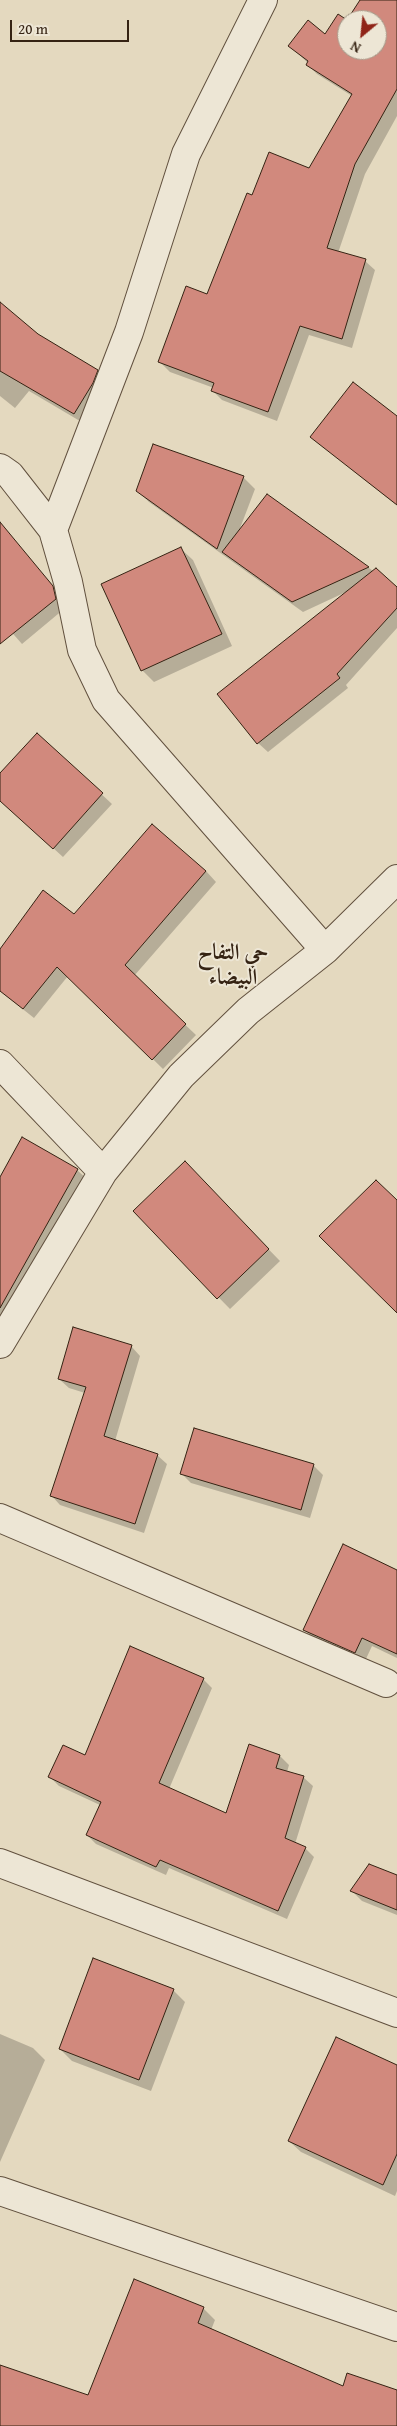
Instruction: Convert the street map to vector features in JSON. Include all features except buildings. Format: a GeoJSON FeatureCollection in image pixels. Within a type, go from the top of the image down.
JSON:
{"type":"FeatureCollection","features":[{"type":"Feature","properties":{"kind":"street"},"geometry":{"type":"LineString","coordinates":[[53,530],[129,332],[186,154],[263,0]]}},
{"type":"Feature","properties":{"kind":"street"},"geometry":{"type":"LineString","coordinates":[[0,468],[10,475],[53,530],[68,582],[82,650],[106,700],[325,950]]}},
{"type":"Feature","properties":{"kind":"street"},"geometry":{"type":"LineString","coordinates":[[0,1344],[103,1172],[181,1076],[248,1010],[325,950],[397,879]]}},
{"type":"Feature","properties":{"kind":"street"},"geometry":{"type":"LineString","coordinates":[[0,1064],[103,1172]]}},
{"type":"Feature","properties":{"kind":"street"},"geometry":{"type":"LineString","coordinates":[[0,1518],[386,1683]]}},
{"type":"Feature","properties":{"kind":"street"},"geometry":{"type":"LineString","coordinates":[[0,1862],[397,2012]]}},
{"type":"Feature","properties":{"kind":"street"},"geometry":{"type":"LineString","coordinates":[[0,2191],[397,2327]]}},
{"type":"Feature","properties":{"kind":"district","name":"حي التفاح البيضاء"},"geometry":{"type":"Point","coordinates":[233,966]}}]}
